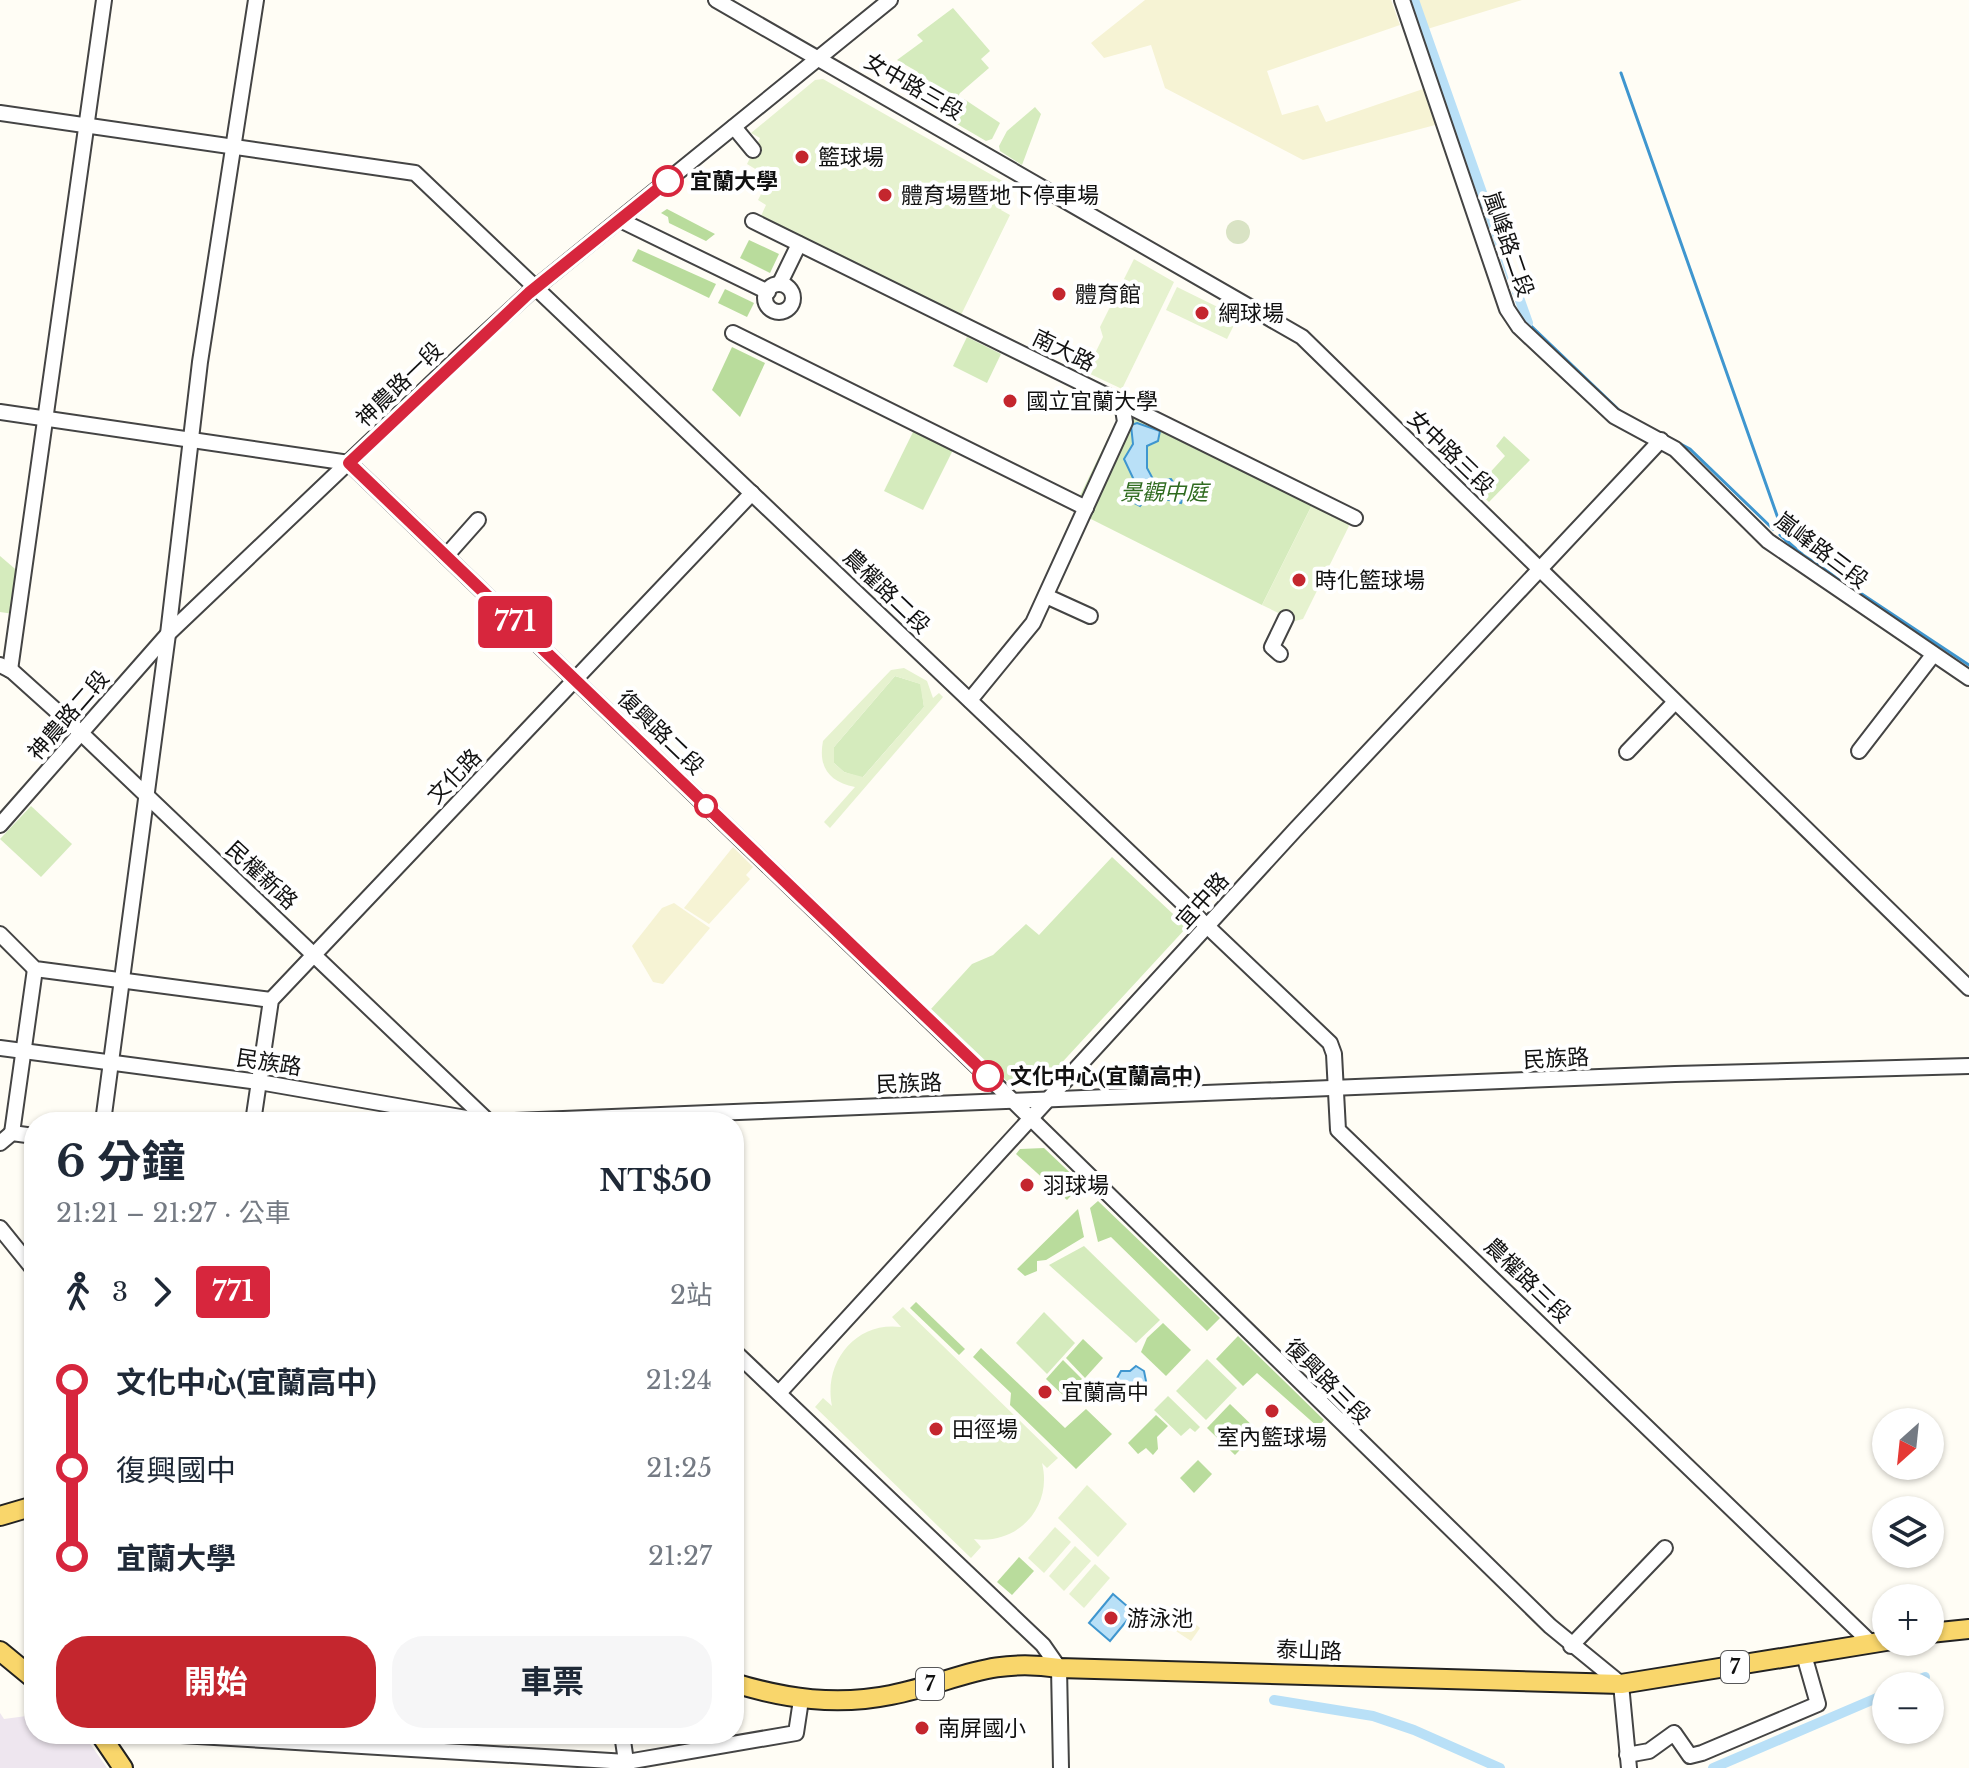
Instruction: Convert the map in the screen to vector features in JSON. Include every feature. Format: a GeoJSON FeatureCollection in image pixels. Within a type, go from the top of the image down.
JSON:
{"type":"FeatureCollection","features":[{"type":"Feature","properties":{"kind":"main road"},"geometry":{"type":"LineString","coordinates":[[0,1516],[24,1509]]}},
{"type":"Feature","properties":{"kind":"main road"},"geometry":{"type":"LineString","coordinates":[[1944,1632],[1969,1629]]}},
{"type":"Feature","properties":{"kind":"main road","name":"泰山路"},"geometry":{"type":"LineString","coordinates":[[744,1686],[801,1700],[860,1701],[894,1695],[997,1665],[1018,1663],[1059,1668],[1621,1684],[1872,1643]]}},
{"type":"Feature","properties":{"kind":"main road"},"geometry":{"type":"LineString","coordinates":[[0,1651],[24,1671]]}},
{"type":"Feature","properties":{"kind":"main road"},"geometry":{"type":"LineString","coordinates":[[107,1744],[123,1768]]}},
{"type":"Feature","properties":{"kind":"street"},"geometry":{"type":"LineString","coordinates":[[5,668],[48,419],[84,125],[104,0]]}},
{"type":"Feature","properties":{"kind":"street"},"geometry":{"type":"LineString","coordinates":[[104,1112],[191,440],[256,0]]}},
{"type":"Feature","properties":{"kind":"street","name":"女中路三段"},"geometry":{"type":"LineString","coordinates":[[716,0],[1293,331],[1969,988]]}},
{"type":"Feature","properties":{"kind":"street","name":"神農路一段"},"geometry":{"type":"LineString","coordinates":[[168,634],[537,288],[890,0]]}},
{"type":"Feature","properties":{"kind":"street","name":"嵐峰路二段"},"geometry":{"type":"LineString","coordinates":[[1402,0],[1513,320],[1614,416],[1661,440]]}},
{"type":"Feature","properties":{"kind":"street","name":"農權路二段"},"geometry":{"type":"LineString","coordinates":[[0,113],[415,173],[1208,926]]}},
{"type":"Feature","properties":{"kind":"street"},"geometry":{"type":"LineString","coordinates":[[734,127],[753,150]]}},
{"type":"Feature","properties":{"kind":"street"},"geometry":{"type":"LineString","coordinates":[[620,220],[768,292]]}},
{"type":"Feature","properties":{"kind":"street","name":"南大路"},"geometry":{"type":"LineString","coordinates":[[753,221],[1355,518]]}},
{"type":"Feature","properties":{"kind":"street"},"geometry":{"type":"LineString","coordinates":[[768,292],[780,283],[799,244]]}},
{"type":"Feature","properties":{"kind":"street"},"geometry":{"type":"LineString","coordinates":[[768,292],[768,308],[778,313],[788,310],[793,294],[780,283]]}},
{"type":"Feature","properties":{"kind":"street"},"geometry":{"type":"LineString","coordinates":[[733,333],[1086,508]]}},
{"type":"Feature","properties":{"kind":"street"},"geometry":{"type":"LineString","coordinates":[[970,700],[981,691],[1033,623],[1125,422],[1122,403]]}},
{"type":"Feature","properties":{"kind":"street"},"geometry":{"type":"LineString","coordinates":[[0,412],[349,463]]}},
{"type":"Feature","properties":{"kind":"street","name":"宜中路"},"geometry":{"type":"LineString","coordinates":[[779,1393],[1661,440]]}},
{"type":"Feature","properties":{"kind":"street","name":"嵐峰路三段"},"geometry":{"type":"LineString","coordinates":[[1661,440],[1703,474],[1768,541],[1969,678]]}},
{"type":"Feature","properties":{"kind":"street","name":"復興路二段"},"geometry":{"type":"LineString","coordinates":[[349,463],[1012,1100]]}},
{"type":"Feature","properties":{"kind":"street","name":"文化路"},"geometry":{"type":"LineString","coordinates":[[271,1000],[752,493]]}},
{"type":"Feature","properties":{"kind":"street"},"geometry":{"type":"LineString","coordinates":[[446,556],[478,520]]}},
{"type":"Feature","properties":{"kind":"street"},"geometry":{"type":"LineString","coordinates":[[1046,596],[1090,616]]}},
{"type":"Feature","properties":{"kind":"street"},"geometry":{"type":"LineString","coordinates":[[1280,654],[1272,647],[1286,618]]}},
{"type":"Feature","properties":{"kind":"street","name":"神農路二段"},"geometry":{"type":"LineString","coordinates":[[0,825],[168,634]]}},
{"type":"Feature","properties":{"kind":"street"},"geometry":{"type":"LineString","coordinates":[[1859,751],[1933,655]]}},
{"type":"Feature","properties":{"kind":"street","name":"民權新路"},"geometry":{"type":"LineString","coordinates":[[5,668],[81,733],[479,1112]]}},
{"type":"Feature","properties":{"kind":"street"},"geometry":{"type":"LineString","coordinates":[[1627,752],[1675,702]]}},
{"type":"Feature","properties":{"kind":"street","name":"農權路三段"},"geometry":{"type":"LineString","coordinates":[[1208,926],[1330,1043],[1334,1054],[1338,1130],[1872,1636]]}},
{"type":"Feature","properties":{"kind":"street"},"geometry":{"type":"LineString","coordinates":[[0,934],[35,969],[271,1000],[254,1112]]}},
{"type":"Feature","properties":{"kind":"street"},"geometry":{"type":"LineString","coordinates":[[0,1143],[12,1133],[35,969]]}},
{"type":"Feature","properties":{"kind":"street","name":"民族路"},"geometry":{"type":"LineString","coordinates":[[0,1048],[259,1082],[432,1112]]}},
{"type":"Feature","properties":{"kind":"street","name":"民族路"},"geometry":{"type":"LineString","coordinates":[[744,1114],[1012,1100],[1969,1066]]}},
{"type":"Feature","properties":{"kind":"street","name":"復興路三段"},"geometry":{"type":"LineString","coordinates":[[1012,1100],[1571,1646],[1621,1684]]}},
{"type":"Feature","properties":{"kind":"street"},"geometry":{"type":"LineString","coordinates":[[12,1133],[24,1135]]}},
{"type":"Feature","properties":{"kind":"street"},"geometry":{"type":"LineString","coordinates":[[1,1232],[24,1258]]}},
{"type":"Feature","properties":{"kind":"street"},"geometry":{"type":"LineString","coordinates":[[744,1360],[1043,1645],[1059,1668],[1061,1768]]}},
{"type":"Feature","properties":{"kind":"street"},"geometry":{"type":"LineString","coordinates":[[1571,1646],[1665,1548]]}},
{"type":"Feature","properties":{"kind":"street"},"geometry":{"type":"LineString","coordinates":[[1621,1684],[1628,1762],[1674,1733],[1690,1756],[1818,1704],[1804,1655]]}},
{"type":"Feature","properties":{"kind":"street"},"geometry":{"type":"LineString","coordinates":[[744,1743],[796,1733],[801,1700]]}},
{"type":"Feature","properties":{"kind":"street"},"geometry":{"type":"LineString","coordinates":[[388,1744],[627,1765],[738,1744]]}},
{"type":"Feature","properties":{"kind":"street"},"geometry":{"type":"LineString","coordinates":[[624,1744],[627,1765]]}},
{"type":"Feature","properties":{"kind":"shaded area"},"geometry":{"type":"Polygon","coordinates":[[[1145,0],[1391,0],[1400,25],[1267,71],[1282,115],[1318,105],[1326,122],[1423,89],[1439,124],[1303,160],[1165,88],[1151,45],[1104,58],[1091,43],[1145,0]]]}},
{"type":"Feature","properties":{"kind":"shaded area"},"geometry":{"type":"Polygon","coordinates":[[[1413,0],[1522,0],[1424,30],[1413,0]]]}},
{"type":"Feature","properties":{"kind":"shaded area"},"geometry":{"type":"Polygon","coordinates":[[[733,847],[753,867],[746,875],[750,879],[709,924],[684,908],[733,847]]]}},
{"type":"Feature","properties":{"kind":"shaded area"},"geometry":{"type":"Polygon","coordinates":[[[674,903],[710,928],[663,984],[653,982],[632,946],[662,908],[674,903]]]}},
{"type":"Feature","properties":{"kind":"shaded area"},"geometry":{"type":"Polygon","coordinates":[[[1176,1607],[1200,1628],[1191,1641],[1162,1622],[1176,1607]]]}},
{"type":"Feature","properties":{"kind":"shaded area"},"geometry":{"type":"Polygon","coordinates":[[[0,1713],[4,1719],[24,1716],[24,1744],[90,1744],[107,1768],[0,1768],[0,1713]]]}},
{"type":"Feature","properties":{"kind":"green space"},"geometry":{"type":"Polygon","coordinates":[[[953,8],[990,51],[981,59],[989,68],[960,93],[948,114],[942,115],[906,94],[918,72],[897,60],[923,41],[917,35],[953,8]]]}},
{"type":"Feature","properties":{"kind":"green space","name":"體育場暨地下停車場"},"geometry":{"type":"Polygon","coordinates":[[[823,79],[1013,187],[1001,210],[1010,215],[961,315],[761,216],[766,205],[758,200],[763,190],[750,183],[757,170],[747,164],[760,138],[751,133],[815,80],[823,79]]]}},
{"type":"Feature","properties":{"kind":"green space"},"geometry":{"type":"Polygon","coordinates":[[[964,99],[1000,123],[992,139],[986,141],[957,124],[955,117],[964,99]]]}},
{"type":"Feature","properties":{"kind":"green space"},"geometry":{"type":"Polygon","coordinates":[[[1035,107],[1041,114],[1022,165],[1000,151],[999,146],[1007,131],[1035,107]]]}},
{"type":"Feature","properties":{"kind":"green space"},"geometry":{"type":"Polygon","coordinates":[[[667,209],[715,234],[706,241],[669,223],[668,217],[661,213],[667,209]]]}},
{"type":"Feature","properties":{"kind":"green space"},"geometry":{"type":"Polygon","coordinates":[[[1238,220],[1246,224],[1250,232],[1246,240],[1238,244],[1230,240],[1226,232],[1230,224],[1238,220]]]}},
{"type":"Feature","properties":{"kind":"green space"},"geometry":{"type":"Polygon","coordinates":[[[749,240],[779,254],[770,273],[740,258],[749,240]]]}},
{"type":"Feature","properties":{"kind":"green space"},"geometry":{"type":"Polygon","coordinates":[[[638,249],[716,284],[709,298],[632,261],[638,249]]]}},
{"type":"Feature","properties":{"kind":"green space"},"geometry":{"type":"Polygon","coordinates":[[[1134,259],[1174,282],[1122,389],[1086,372],[1103,337],[1100,327],[1134,259]]]}},
{"type":"Feature","properties":{"kind":"green space","name":"網球場"},"geometry":{"type":"Polygon","coordinates":[[[1177,287],[1238,317],[1227,339],[1166,310],[1177,287]]]}},
{"type":"Feature","properties":{"kind":"green space"},"geometry":{"type":"Polygon","coordinates":[[[725,289],[754,303],[747,317],[718,303],[725,289]]]}},
{"type":"Feature","properties":{"kind":"green space"},"geometry":{"type":"Polygon","coordinates":[[[967,337],[1001,354],[987,383],[953,366],[967,337]]]}},
{"type":"Feature","properties":{"kind":"green space"},"geometry":{"type":"Polygon","coordinates":[[[732,347],[765,363],[740,417],[712,390],[732,347]]]}},
{"type":"Feature","properties":{"kind":"green space","name":"景觀中庭"},"geometry":{"type":"Polygon","coordinates":[[[1123,407],[1314,501],[1262,605],[1073,510],[1123,407]]]}},
{"type":"Feature","properties":{"kind":"green space"},"geometry":{"type":"Polygon","coordinates":[[[914,430],[953,450],[923,510],[884,491],[914,430]]]}},
{"type":"Feature","properties":{"kind":"green space"},"geometry":{"type":"Polygon","coordinates":[[[1504,436],[1530,460],[1489,502],[1475,489],[1505,456],[1496,446],[1504,436]]]}},
{"type":"Feature","properties":{"kind":"green space","name":"時化籃球場"},"geometry":{"type":"Polygon","coordinates":[[[1314,501],[1345,517],[1349,526],[1303,619],[1295,621],[1262,605],[1314,501]]]}},
{"type":"Feature","properties":{"kind":"green space"},"geometry":{"type":"Polygon","coordinates":[[[0,556],[21,574],[14,614],[0,612],[0,556]]]}},
{"type":"Feature","properties":{"kind":"green space"},"geometry":{"type":"Polygon","coordinates":[[[904,668],[927,681],[933,698],[939,693],[943,697],[830,828],[824,822],[855,787],[838,781],[827,772],[822,758],[823,741],[891,670],[904,668]],[[895,676],[834,747],[834,763],[844,772],[863,777],[924,707],[920,684],[895,676]]]}},
{"type":"Feature","properties":{"kind":"green space"},"geometry":{"type":"Polygon","coordinates":[[[895,676],[921,684],[924,707],[862,778],[844,772],[834,763],[834,747],[895,676]]]}},
{"type":"Feature","properties":{"kind":"green space"},"geometry":{"type":"Polygon","coordinates":[[[31,806],[72,844],[41,877],[0,839],[31,806]]]}},
{"type":"Feature","properties":{"kind":"green space"},"geometry":{"type":"Polygon","coordinates":[[[1112,857],[1187,927],[1044,1082],[1011,1085],[931,1009],[972,964],[993,955],[1026,924],[1039,935],[1112,857]]]}},
{"type":"Feature","properties":{"kind":"green space"},"geometry":{"type":"Polygon","coordinates":[[[1044,1148],[1082,1184],[1067,1200],[1016,1154],[1020,1149],[1044,1148]]]}},
{"type":"Feature","properties":{"kind":"green space"},"geometry":{"type":"Polygon","coordinates":[[[1098,1201],[1220,1318],[1207,1331],[1111,1237],[1098,1242],[1090,1208],[1098,1201]]]}},
{"type":"Feature","properties":{"kind":"green space"},"geometry":{"type":"Polygon","coordinates":[[[1078,1209],[1084,1237],[1046,1260],[1037,1261],[1037,1271],[1025,1276],[1017,1269],[1078,1209]]]}},
{"type":"Feature","properties":{"kind":"green space"},"geometry":{"type":"Polygon","coordinates":[[[1084,1246],[1160,1320],[1136,1343],[1049,1265],[1084,1246]]]}},
{"type":"Feature","properties":{"kind":"green space"},"geometry":{"type":"Polygon","coordinates":[[[916,1302],[965,1349],[959,1355],[910,1308],[916,1302]]]}},
{"type":"Feature","properties":{"kind":"green space"},"geometry":{"type":"Polygon","coordinates":[[[903,1307],[1058,1458],[1047,1468],[1042,1463],[1042,1494],[1029,1520],[1005,1536],[974,1539],[981,1547],[971,1558],[815,1407],[823,1398],[832,1406],[830,1390],[833,1375],[846,1348],[870,1331],[901,1327],[892,1317],[903,1307]]]}},
{"type":"Feature","properties":{"kind":"green space"},"geometry":{"type":"Polygon","coordinates":[[[1044,1312],[1075,1343],[1047,1374],[1016,1343],[1044,1312]]]}},
{"type":"Feature","properties":{"kind":"green space"},"geometry":{"type":"Polygon","coordinates":[[[1163,1323],[1191,1350],[1166,1376],[1141,1352],[1147,1338],[1163,1323]]]}},
{"type":"Feature","properties":{"kind":"green space"},"geometry":{"type":"Polygon","coordinates":[[[1238,1336],[1324,1420],[1318,1427],[1257,1373],[1243,1386],[1216,1359],[1238,1336]]]}},
{"type":"Feature","properties":{"kind":"green space"},"geometry":{"type":"Polygon","coordinates":[[[1083,1339],[1103,1358],[1085,1378],[1066,1358],[1083,1339]]]}},
{"type":"Feature","properties":{"kind":"green space"},"geometry":{"type":"Polygon","coordinates":[[[981,1348],[1065,1428],[1086,1409],[1112,1434],[1076,1469],[1010,1405],[1011,1393],[973,1357],[981,1348]]]}},
{"type":"Feature","properties":{"kind":"green space"},"geometry":{"type":"Polygon","coordinates":[[[1207,1359],[1237,1388],[1206,1420],[1176,1391],[1207,1359]]]}},
{"type":"Feature","properties":{"kind":"green space"},"geometry":{"type":"Polygon","coordinates":[[[1063,1360],[1082,1379],[1066,1398],[1046,1379],[1063,1360]]]}},
{"type":"Feature","properties":{"kind":"green space"},"geometry":{"type":"Polygon","coordinates":[[[1168,1396],[1200,1427],[1195,1432],[1190,1428],[1181,1436],[1154,1410],[1168,1396]]]}},
{"type":"Feature","properties":{"kind":"green space"},"geometry":{"type":"Polygon","coordinates":[[[1230,1404],[1258,1431],[1235,1455],[1207,1428],[1230,1404]]]}},
{"type":"Feature","properties":{"kind":"green space"},"geometry":{"type":"Polygon","coordinates":[[[1156,1415],[1168,1426],[1157,1437],[1158,1449],[1153,1455],[1146,1448],[1138,1454],[1128,1443],[1156,1415]]]}},
{"type":"Feature","properties":{"kind":"green space"},"geometry":{"type":"Polygon","coordinates":[[[1198,1460],[1212,1474],[1194,1493],[1180,1478],[1198,1460]]]}},
{"type":"Feature","properties":{"kind":"green space"},"geometry":{"type":"Polygon","coordinates":[[[1087,1485],[1127,1524],[1098,1557],[1058,1518],[1087,1485]]]}},
{"type":"Feature","properties":{"kind":"green space"},"geometry":{"type":"Polygon","coordinates":[[[1055,1527],[1071,1542],[1044,1573],[1028,1558],[1055,1527]]]}},
{"type":"Feature","properties":{"kind":"green space"},"geometry":{"type":"Polygon","coordinates":[[[1075,1546],[1091,1561],[1064,1591],[1049,1576],[1075,1546]]]}},
{"type":"Feature","properties":{"kind":"green space"},"geometry":{"type":"Polygon","coordinates":[[[1019,1557],[1034,1571],[1012,1595],[997,1582],[1019,1557]]]}},
{"type":"Feature","properties":{"kind":"green space"},"geometry":{"type":"Polygon","coordinates":[[[1095,1564],[1110,1578],[1084,1608],[1069,1594],[1095,1564]]]}},
{"type":"Feature","properties":{"kind":"water"},"geometry":{"type":"Polygon","coordinates":[[[1137,423],[1160,431],[1158,441],[1147,446],[1147,468],[1154,481],[1171,479],[1184,497],[1181,503],[1149,495],[1140,506],[1127,499],[1134,480],[1124,459],[1133,444],[1131,425],[1137,423]]]}},
{"type":"Feature","properties":{"kind":"water"},"geometry":{"type":"Polygon","coordinates":[[[1136,1366],[1144,1371],[1147,1386],[1140,1392],[1131,1393],[1116,1380],[1121,1371],[1130,1371],[1136,1366]]]}},
{"type":"Feature","properties":{"kind":"water","name":"游泳池"},"geometry":{"type":"Polygon","coordinates":[[[1113,1594],[1134,1612],[1110,1641],[1089,1623],[1113,1594]]]}},
{"type":"Feature","properties":{"kind":"waterway"},"geometry":{"type":"LineString","coordinates":[[1414,0],[1528,323]]}},
{"type":"Feature","properties":{"kind":"waterway"},"geometry":{"type":"LineString","coordinates":[[1621,73],[1786,541]]}},
{"type":"Feature","properties":{"kind":"waterway"},"geometry":{"type":"LineString","coordinates":[[1528,323],[1621,412],[1690,449],[1773,529]]}},
{"type":"Feature","properties":{"kind":"waterway"},"geometry":{"type":"LineString","coordinates":[[1780,535],[1803,555],[1969,665]]}},
{"type":"Feature","properties":{"kind":"waterway"},"geometry":{"type":"LineString","coordinates":[[1274,1700],[1373,1716],[1414,1730],[1500,1768]]}},
{"type":"Feature","properties":{"kind":"waterway"},"geometry":{"type":"LineString","coordinates":[[1713,1768],[1872,1700]]}},
{"type":"Feature","properties":{"kind":"bus line","name":"771"},"geometry":{"type":"LineString","coordinates":[[668,181],[529,293],[349,463],[988,1076]]}},
{"type":"Feature","properties":{"kind":"place","name":"籃球場"},"geometry":{"type":"Point","coordinates":[802,157]}},
{"type":"Feature","properties":{"kind":"place","name":"宜蘭大學"},"geometry":{"type":"Point","coordinates":[668,181]}},
{"type":"Feature","properties":{"kind":"place","name":"體育場暨地下停車場"},"geometry":{"type":"Point","coordinates":[885,195]}},
{"type":"Feature","properties":{"kind":"place","name":"體育館"},"geometry":{"type":"Point","coordinates":[1059,294]}},
{"type":"Feature","properties":{"kind":"place","name":"網球場"},"geometry":{"type":"Point","coordinates":[1202,313]}},
{"type":"Feature","properties":{"kind":"place","name":"國立宜蘭大學"},"geometry":{"type":"Point","coordinates":[1010,401]}},
{"type":"Feature","properties":{"kind":"place","name":"時化籃球場"},"geometry":{"type":"Point","coordinates":[1299,580]}},
{"type":"Feature","properties":{"kind":"place","name":"文化中心(宜蘭高中)"},"geometry":{"type":"Point","coordinates":[988,1076]}},
{"type":"Feature","properties":{"kind":"place","name":"羽球場"},"geometry":{"type":"Point","coordinates":[1027,1185]}},
{"type":"Feature","properties":{"kind":"place","name":"宜蘭高中"},"geometry":{"type":"Point","coordinates":[1045,1392]}},
{"type":"Feature","properties":{"kind":"place","name":"室內籃球場"},"geometry":{"type":"Point","coordinates":[1272,1411]}},
{"type":"Feature","properties":{"kind":"place","name":"田徑場"},"geometry":{"type":"Point","coordinates":[936,1429]}},
{"type":"Feature","properties":{"kind":"place","name":"游泳池"},"geometry":{"type":"Point","coordinates":[1111,1618]}},
{"type":"Feature","properties":{"kind":"place","name":"南屏國小"},"geometry":{"type":"Point","coordinates":[922,1728]}}]}
